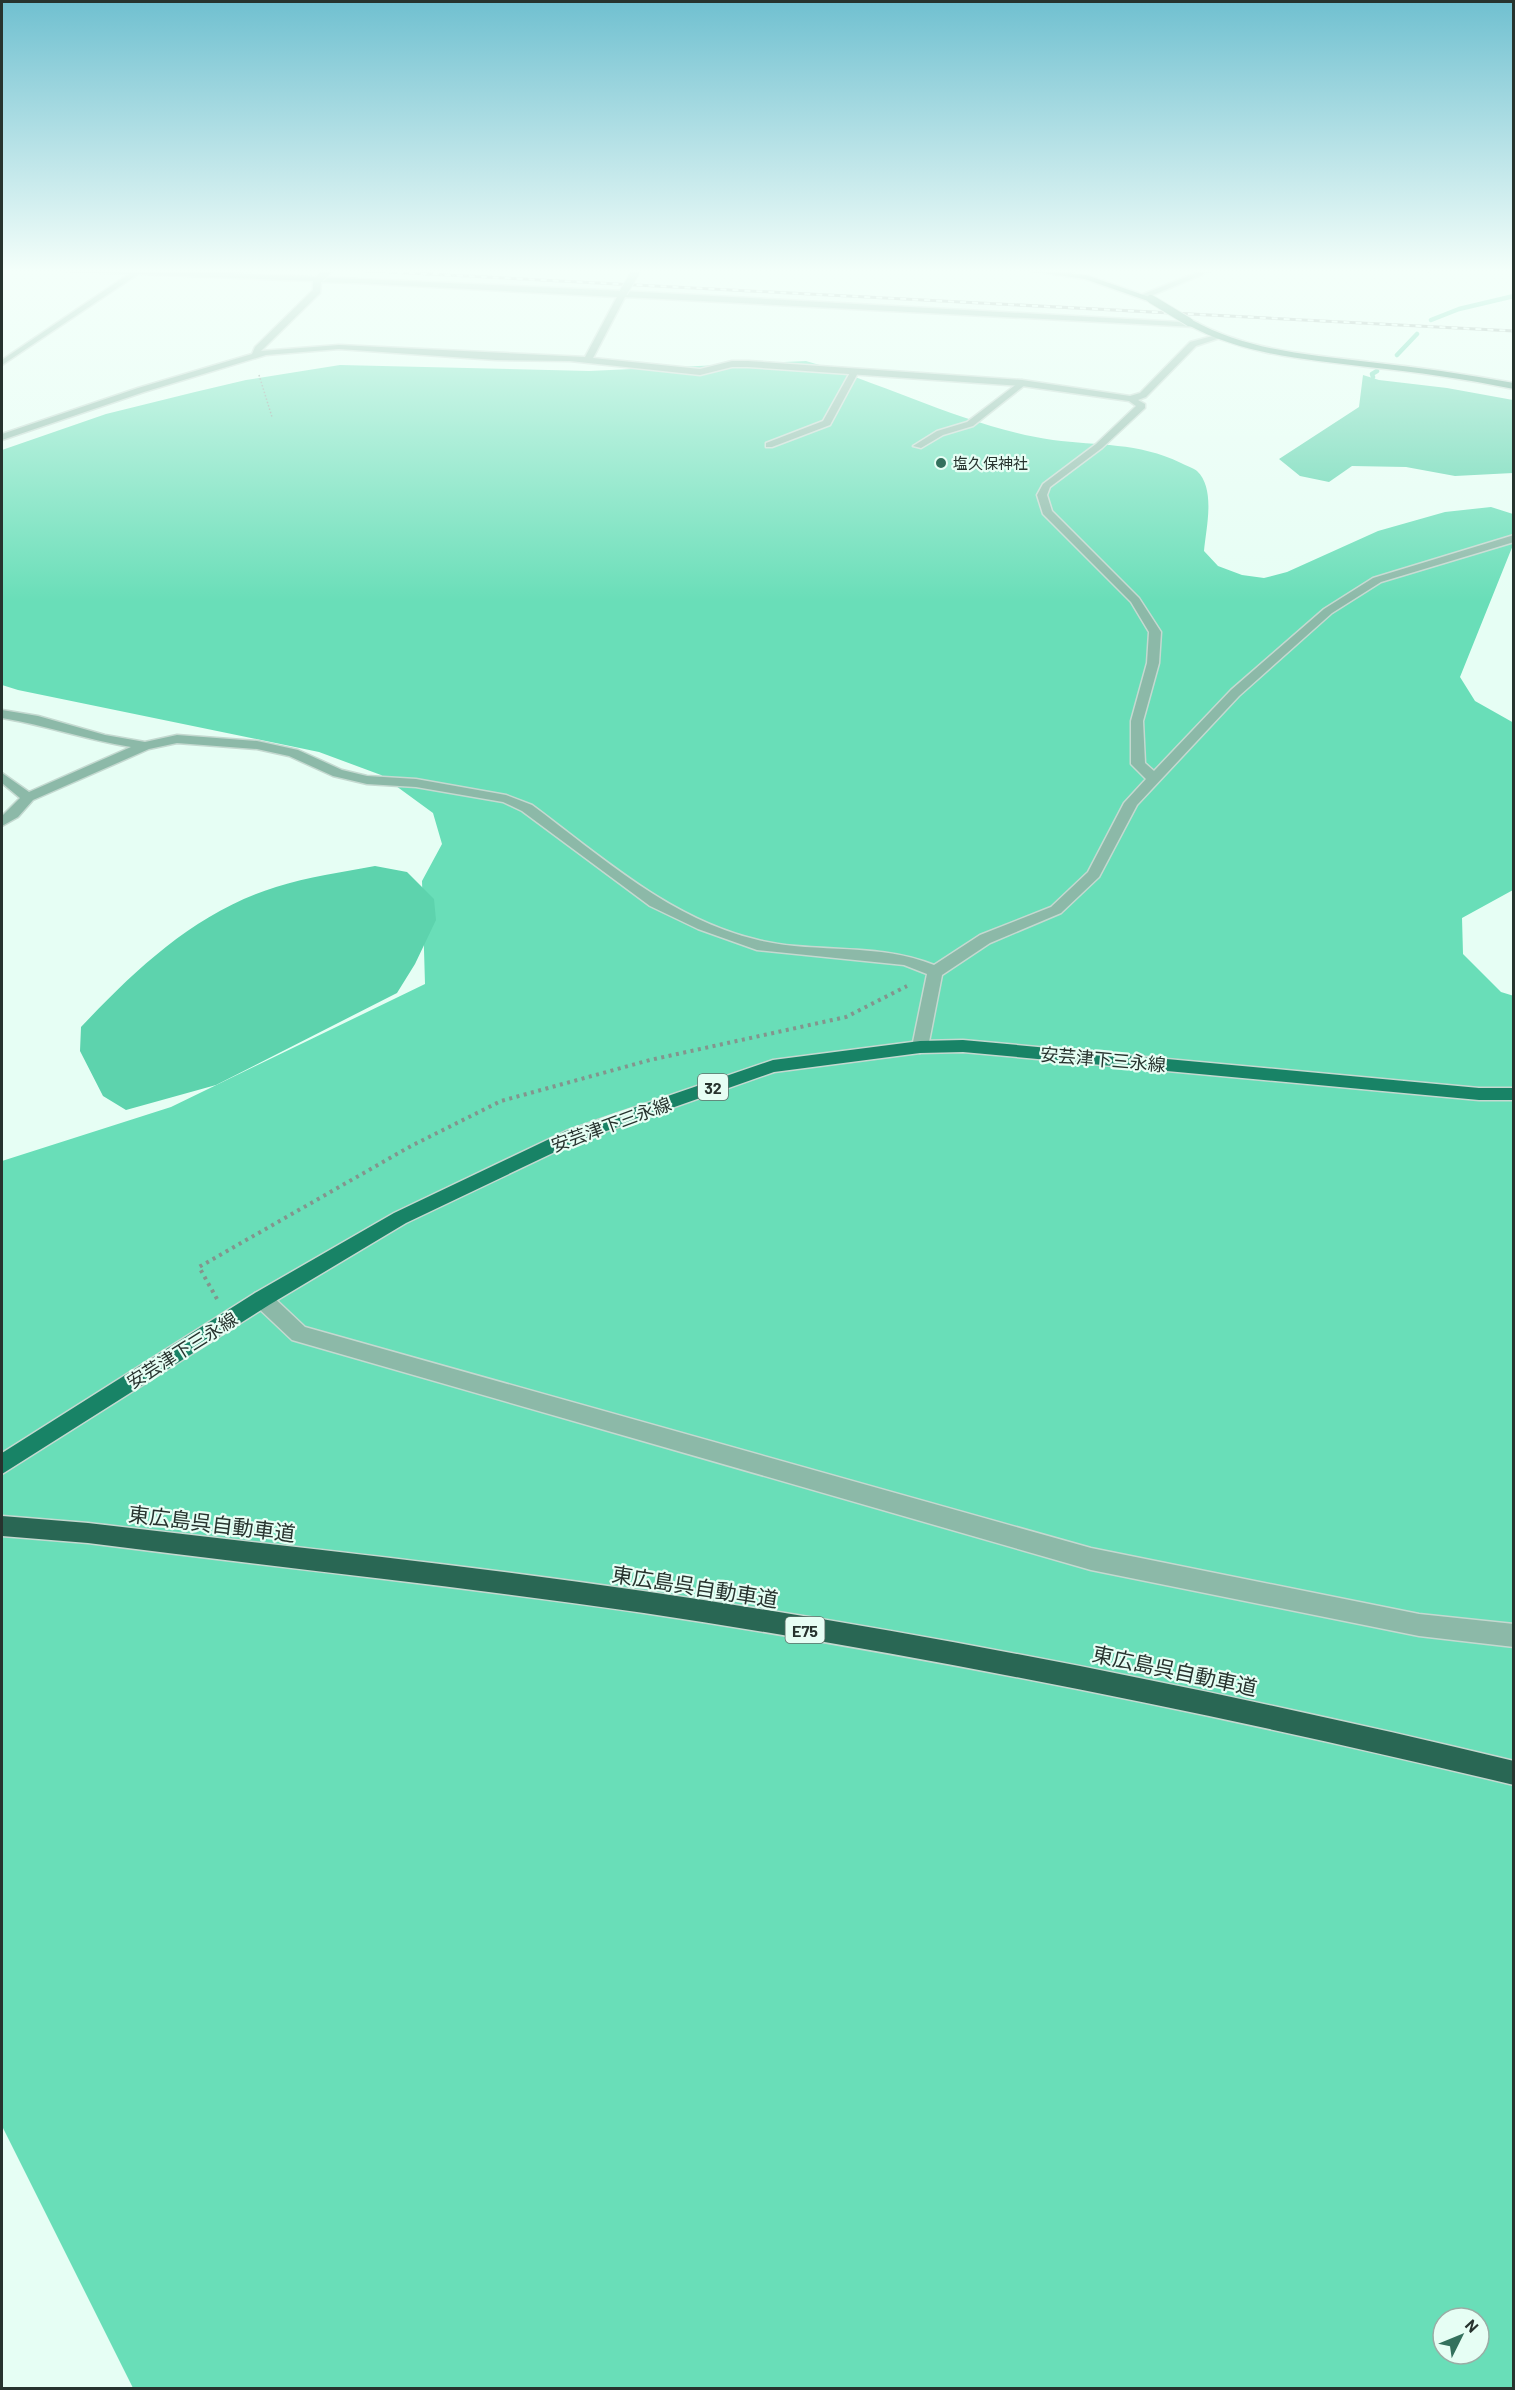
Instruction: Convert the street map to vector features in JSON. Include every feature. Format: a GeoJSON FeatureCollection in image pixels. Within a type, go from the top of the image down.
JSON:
{"type":"FeatureCollection","features":[{"type":"Feature","properties":{"kind":"highway","name":"東広島呉自動車道"},"geometry":{"type":"LineString","coordinates":[[2,1526],[88,1533],[667,1606],[1055,1672],[1296,1721],[1514,1773]]}},
{"type":"Feature","properties":{"kind":"main road","name":"安芸津下三永線"},"geometry":{"type":"LineString","coordinates":[[2,1464],[262,1299],[399,1218],[572,1136],[773,1066],[920,1047],[963,1046],[1479,1094],[1514,1094]]}},
{"type":"Feature","properties":{"kind":"street"},"geometry":{"type":"LineString","coordinates":[[2,437],[178,380]]}},
{"type":"Feature","properties":{"kind":"street"},"geometry":{"type":"LineString","coordinates":[[770,445],[827,423],[850,380]]}},
{"type":"Feature","properties":{"kind":"street"},"geometry":{"type":"LineString","coordinates":[[974,380],[1022,383],[1131,399],[1142,406],[1099,446],[1046,486],[1042,495],[1047,512],[1135,600],[1155,632],[1153,663],[1137,721],[1138,764],[1154,779]]}},
{"type":"Feature","properties":{"kind":"street"},"geometry":{"type":"LineString","coordinates":[[1131,399],[1143,395],[1158,380]]}},
{"type":"Feature","properties":{"kind":"street"},"geometry":{"type":"LineString","coordinates":[[1483,380],[1514,386]]}},
{"type":"Feature","properties":{"kind":"street"},"geometry":{"type":"LineString","coordinates":[[918,446],[940,433],[970,424],[1022,383]]}},
{"type":"Feature","properties":{"kind":"street"},"geometry":{"type":"LineString","coordinates":[[920,1047],[935,972],[985,939],[1056,910],[1094,874],[1131,803],[1235,693],[1328,611],[1377,580],[1514,538]]}},
{"type":"Feature","properties":{"kind":"street"},"geometry":{"type":"LineString","coordinates":[[2,714],[38,720],[103,739],[145,746]]}},
{"type":"Feature","properties":{"kind":"street"},"geometry":{"type":"LineString","coordinates":[[2,822],[13,814],[28,797],[145,746],[177,739],[257,745],[293,753],[338,772],[367,780],[416,783],[506,799],[527,808],[655,903],[702,926],[757,945],[907,960],[935,972]]}},
{"type":"Feature","properties":{"kind":"street"},"geometry":{"type":"LineString","coordinates":[[2,777],[28,797]]}},
{"type":"Feature","properties":{"kind":"street"},"geometry":{"type":"LineString","coordinates":[[262,1299],[299,1334],[1092,1559],[1419,1625],[1514,1636]]}},
{"type":"Feature","properties":{"kind":"path"},"geometry":{"type":"LineString","coordinates":[[260,382],[272,417]]}},
{"type":"Feature","properties":{"kind":"path"},"geometry":{"type":"LineString","coordinates":[[229,1320],[199,1267],[411,1146],[501,1101],[650,1060],[846,1017],[935,972]]}},
{"type":"Feature","properties":{"kind":"shaded area"},"geometry":{"type":"Polygon","coordinates":[[[249,380],[861,380],[990,426],[1053,440],[1149,451],[1196,470],[1203,479],[1208,498],[1204,551],[1218,566],[1242,575],[1264,578],[1287,572],[1378,531],[1445,512],[1491,507],[1513,514],[1513,545],[1460,677],[1475,701],[1514,723],[1513,890],[1462,918],[1463,954],[1501,992],[1514,996],[1513,2388],[133,2388],[2,2126],[2,1161],[171,1107],[425,984],[422,881],[442,844],[433,813],[381,775],[319,752],[2,685],[2,450],[106,414],[249,380]]]}},
{"type":"Feature","properties":{"kind":"shaded area"},"geometry":{"type":"Polygon","coordinates":[[[1362,380],[1447,388],[1513,400],[1513,473],[1455,476],[1406,467],[1352,466],[1329,482],[1300,476],[1279,459],[1359,407],[1362,380]]]}},
{"type":"Feature","properties":{"kind":"shaded area"},"geometry":{"type":"Polygon","coordinates":[[[375,866],[407,872],[434,899],[436,920],[415,964],[397,993],[216,1085],[126,1110],[103,1096],[80,1051],[81,1027],[146,963],[194,927],[247,898],[300,880],[375,866]]]}},
{"type":"Feature","properties":{"kind":"place","name":"塩久保神社"},"geometry":{"type":"Point","coordinates":[941,463]}}]}
